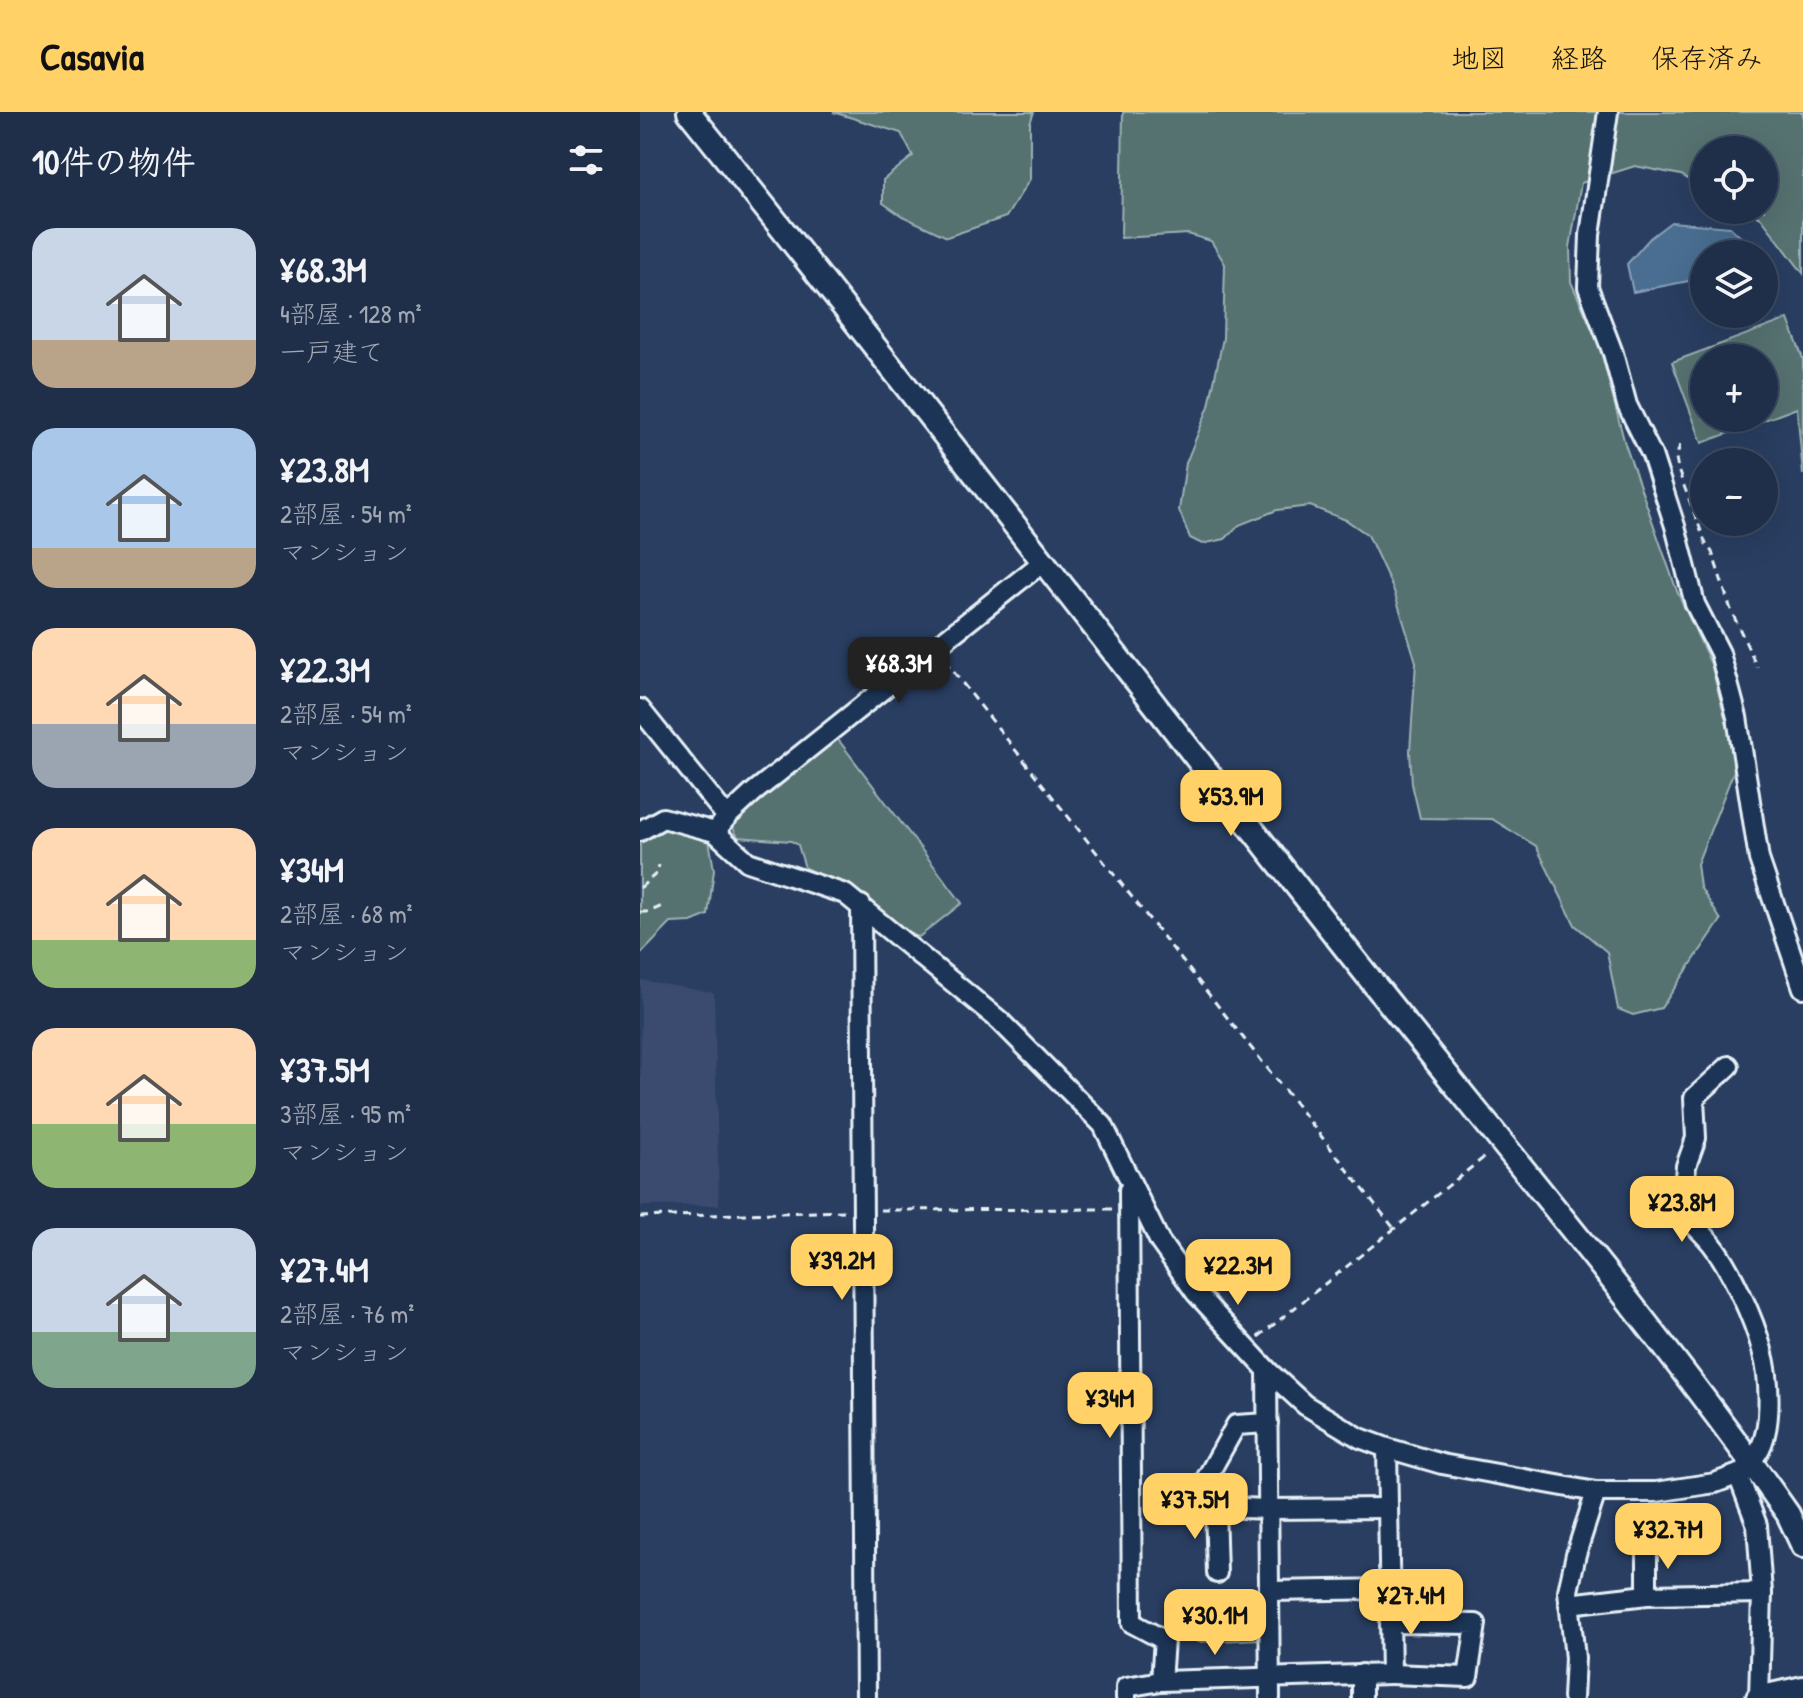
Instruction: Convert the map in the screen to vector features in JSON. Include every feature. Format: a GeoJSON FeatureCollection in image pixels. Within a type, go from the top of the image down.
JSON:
{"type":"FeatureCollection","features":[{"type":"Feature","properties":{"kind":"street"},"geometry":{"type":"LineString","coordinates":[[689,112],[1350,953],[1660,1339],[1748,1468],[1788,1514],[1801,1536]]}},
{"type":"Feature","properties":{"kind":"street"},"geometry":{"type":"LineString","coordinates":[[1608,112],[1590,235],[1588,287],[1613,353],[1627,405],[1652,455],[1675,526],[1695,604],[1720,653],[1737,717],[1759,859],[1803,988]]}},
{"type":"Feature","properties":{"kind":"street"},"geometry":{"type":"LineString","coordinates":[[640,831],[663,818],[721,824],[754,792],[1044,561]]}},
{"type":"Feature","properties":{"kind":"street"},"geometry":{"type":"LineString","coordinates":[[640,709],[748,862],[835,890],[861,905],[999,1020],[1103,1125],[1160,1242],[1196,1293],[1267,1370],[1305,1405],[1360,1438],[1387,1448],[1442,1464],[1596,1492],[1656,1492],[1715,1483],[1748,1468],[1759,1454],[1770,1421],[1762,1350],[1735,1283],[1712,1244],[1682,1213],[1686,1166],[1696,1138],[1694,1098],[1729,1066]]}},
{"type":"Feature","properties":{"kind":"street"},"geometry":{"type":"LineString","coordinates":[[861,905],[866,1698]]}},
{"type":"Feature","properties":{"kind":"street"},"geometry":{"type":"LineString","coordinates":[[1129,1183],[1132,1623],[1164,1640],[1161,1681]]}},
{"type":"Feature","properties":{"kind":"street"},"geometry":{"type":"LineString","coordinates":[[1267,1370],[1270,1698]]}},
{"type":"Feature","properties":{"kind":"street"},"geometry":{"type":"LineString","coordinates":[[1268,1423],[1236,1425],[1191,1506],[1388,1508]]}},
{"type":"Feature","properties":{"kind":"street"},"geometry":{"type":"LineString","coordinates":[[1387,1448],[1391,1674]]}},
{"type":"Feature","properties":{"kind":"street"},"geometry":{"type":"LineString","coordinates":[[1748,1468],[1757,1525],[1762,1593],[1758,1698],[1803,1688]]}},
{"type":"Feature","properties":{"kind":"street"},"geometry":{"type":"LineString","coordinates":[[1573,1698],[1575,1658],[1568,1591],[1596,1492]]}},
{"type":"Feature","properties":{"kind":"street"},"geometry":{"type":"LineString","coordinates":[[1215,1507],[1217,1573]]}},
{"type":"Feature","properties":{"kind":"street"},"geometry":{"type":"LineString","coordinates":[[1647,1547],[1647,1595]]}},
{"type":"Feature","properties":{"kind":"street"},"geometry":{"type":"LineString","coordinates":[[1270,1591],[1389,1589]]}},
{"type":"Feature","properties":{"kind":"street"},"geometry":{"type":"LineString","coordinates":[[1569,1604],[1647,1595],[1762,1593]]}},
{"type":"Feature","properties":{"kind":"street"},"geometry":{"type":"LineString","coordinates":[[1126,1698],[1126,1687],[1161,1681],[1362,1674],[1468,1677],[1476,1624],[1390,1623]]}},
{"type":"Feature","properties":{"kind":"street"},"geometry":{"type":"LineString","coordinates":[[1362,1674],[1362,1698]]}},
{"type":"Feature","properties":{"kind":"path"},"geometry":{"type":"LineString","coordinates":[[1680,445],[1676,458],[1678,470],[1706,544],[1712,552],[1731,610],[1757,667]]}},
{"type":"Feature","properties":{"kind":"path"},"geometry":{"type":"LineString","coordinates":[[935,649],[1393,1227]]}},
{"type":"Feature","properties":{"kind":"path"},"geometry":{"type":"LineString","coordinates":[[640,888],[657,873],[659,865]]}},
{"type":"Feature","properties":{"kind":"path"},"geometry":{"type":"LineString","coordinates":[[640,912],[662,906]]}},
{"type":"Feature","properties":{"kind":"path"},"geometry":{"type":"LineString","coordinates":[[1246,1347],[1393,1227],[1504,1142]]}},
{"type":"Feature","properties":{"kind":"path"},"geometry":{"type":"LineString","coordinates":[[640,1217],[862,1210],[1130,1209]]}},
{"type":"Feature","properties":{"kind":"shaded area"},"geometry":{"type":"Polygon","coordinates":[[[1671,222],[1730,227],[1744,240],[1690,240],[1690,281],[1633,292],[1627,264],[1650,238],[1671,222]]]}},
{"type":"Feature","properties":{"kind":"shaded area"},"geometry":{"type":"Polygon","coordinates":[[[641,980],[714,993],[719,1205],[640,1206],[641,980]]]}},
{"type":"Feature","properties":{"kind":"green space"},"geometry":{"type":"Polygon","coordinates":[[[833,112],[1034,112],[1030,123],[1030,179],[1006,217],[947,237],[902,216],[883,203],[883,180],[913,156],[901,133],[833,112]]]}},
{"type":"Feature","properties":{"kind":"green space"},"geometry":{"type":"Polygon","coordinates":[[[1123,112],[1803,112],[1803,273],[1766,224],[1778,224],[1778,136],[1690,136],[1690,180],[1681,175],[1635,166],[1581,183],[1570,247],[1571,282],[1599,344],[1625,444],[1677,591],[1711,664],[1737,763],[1697,864],[1700,887],[1721,920],[1661,1008],[1633,1015],[1618,1009],[1607,952],[1575,925],[1536,846],[1492,819],[1420,818],[1412,784],[1410,751],[1416,662],[1394,591],[1368,535],[1346,520],[1310,506],[1277,510],[1239,525],[1225,539],[1202,544],[1190,538],[1179,510],[1186,463],[1209,406],[1223,338],[1225,264],[1211,241],[1188,234],[1121,238],[1123,112]]]}},
{"type":"Feature","properties":{"kind":"green space"},"geometry":{"type":"Polygon","coordinates":[[[1788,319],[1803,359],[1803,475],[1797,408],[1778,415],[1778,344],[1721,344],[1764,328],[1778,328],[1778,323],[1788,319]]]}},
{"type":"Feature","properties":{"kind":"green space"},"geometry":{"type":"Polygon","coordinates":[[[1690,355],[1690,411],[1672,362],[1690,355]]]}},
{"type":"Feature","properties":{"kind":"green space"},"geometry":{"type":"Polygon","coordinates":[[[1698,432],[1732,432],[1702,443],[1698,432]]]}},
{"type":"Feature","properties":{"kind":"green space"},"geometry":{"type":"Polygon","coordinates":[[[837,738],[962,903],[919,937],[850,889],[805,868],[798,845],[791,841],[738,837],[733,828],[736,818],[837,738]]]}},
{"type":"Feature","properties":{"kind":"green space"},"geometry":{"type":"Polygon","coordinates":[[[664,826],[709,840],[714,870],[708,915],[691,922],[671,923],[640,955],[640,837],[664,826]]]}},
{"type":"Feature","properties":{"kind":"green space"},"geometry":{"type":"Polygon","coordinates":[[[1194,1605],[1262,1605],[1262,1639],[1198,1642],[1194,1605]]]}}]}
